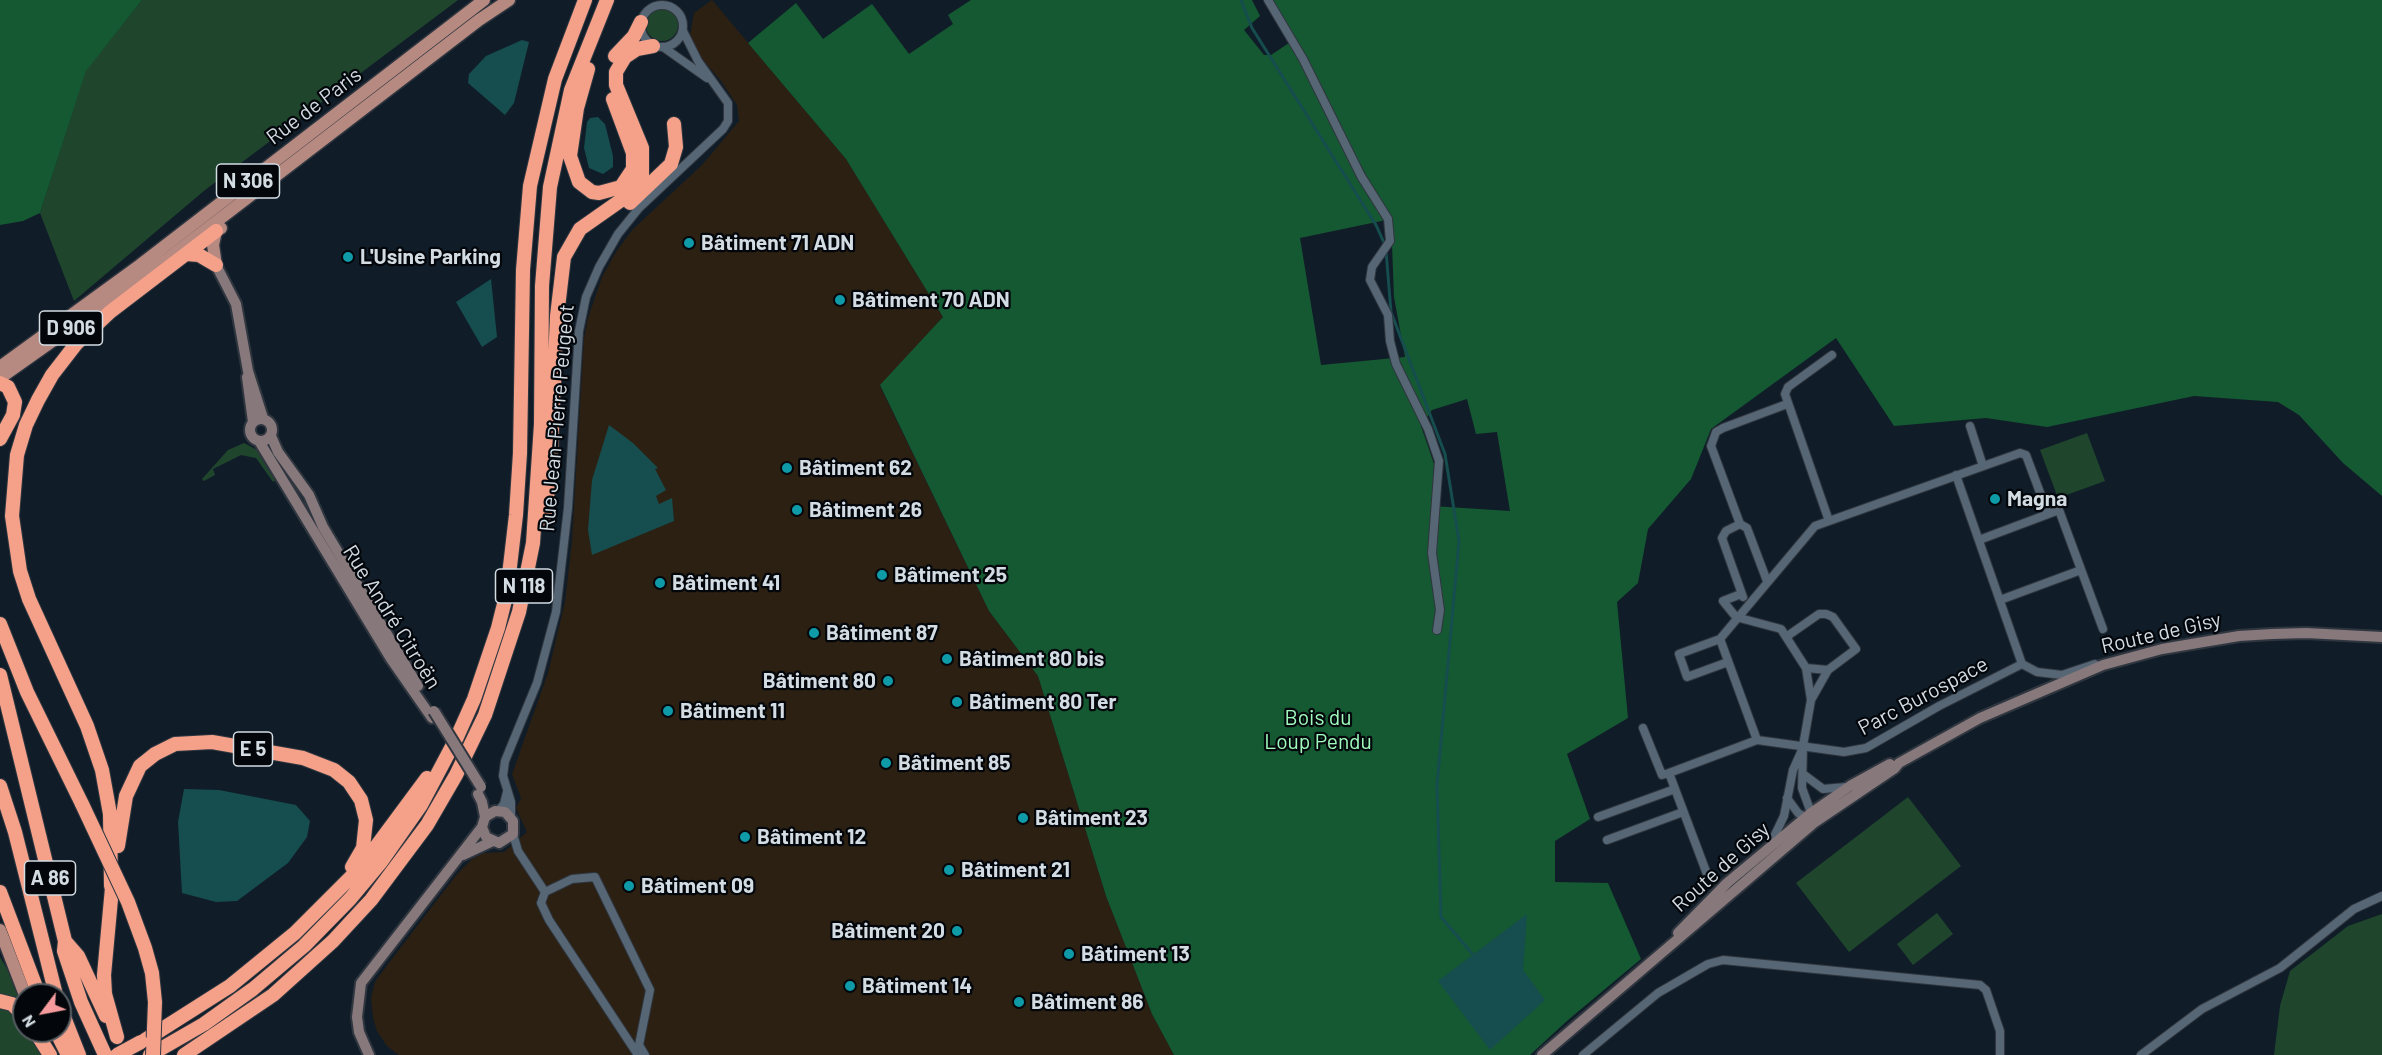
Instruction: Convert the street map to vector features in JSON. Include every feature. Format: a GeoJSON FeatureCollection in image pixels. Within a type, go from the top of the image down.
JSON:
{"type":"FeatureCollection","features":[{"type":"Feature","properties":{"kind":"highway","name":"N 118"},"geometry":{"type":"LineString","coordinates":[[151,1055],[230,1006],[304,946],[350,899],[402,833],[438,775],[474,699],[498,628],[507,592],[516,515],[520,453],[523,270],[531,186],[555,79],[585,0]]}},
{"type":"Feature","properties":{"kind":"highway","name":"N 118"},"geometry":{"type":"LineString","coordinates":[[184,1055],[237,1021],[291,980],[352,922],[403,859],[434,815],[472,743],[497,684],[519,612],[536,507],[542,286],[550,187],[571,90],[607,0]]}},
{"type":"Feature","properties":{"kind":"highway"},"geometry":{"type":"LineString","coordinates":[[607,0],[577,108],[571,146],[575,176],[592,192],[614,191],[626,182],[633,169],[633,153],[609,89],[607,74],[610,61],[634,36],[640,22]]}},
{"type":"Feature","properties":{"kind":"highway"},"geometry":{"type":"LineString","coordinates":[[519,612],[537,558],[550,476],[564,258],[574,236],[588,222],[633,190],[642,175],[642,148],[616,85],[616,72],[625,57],[637,49],[658,46]]}},
{"type":"Feature","properties":{"kind":"highway"},"geometry":{"type":"LineString","coordinates":[[561,280],[574,251],[587,234],[642,193],[666,171],[676,147],[674,124]]}},
{"type":"Feature","properties":{"kind":"highway"},"geometry":{"type":"LineString","coordinates":[[117,1037],[105,994],[104,975],[111,886],[111,814],[102,770],[87,726],[29,599],[20,571],[12,516],[15,471],[26,424],[62,361],[97,323],[216,231]]}},
{"type":"Feature","properties":{"kind":"highway"},"geometry":{"type":"LineString","coordinates":[[186,254],[199,255],[216,265]]}},
{"type":"Feature","properties":{"kind":"highway"},"geometry":{"type":"LineString","coordinates":[[0,383],[8,387],[15,402],[13,415],[0,439]]}},
{"type":"Feature","properties":{"kind":"highway"},"geometry":{"type":"LineString","coordinates":[[117,1055],[230,986],[280,946],[361,867],[430,774],[466,696],[480,658],[516,515]]}},
{"type":"Feature","properties":{"kind":"highway"},"geometry":{"type":"LineString","coordinates":[[0,624],[27,692],[128,902],[145,948],[152,973],[155,1002],[151,1055]]}},
{"type":"Feature","properties":{"kind":"highway","name":"A 86"},"geometry":{"type":"LineString","coordinates":[[0,675],[65,941],[64,951],[71,975],[105,1055]]}},
{"type":"Feature","properties":{"kind":"highway","name":"E 5"},"geometry":{"type":"LineString","coordinates":[[111,886],[126,796],[134,774],[146,760],[165,748],[184,743],[212,742],[312,760],[334,770],[356,791],[366,820],[363,848],[352,868],[322,907]]}},
{"type":"Feature","properties":{"kind":"highway","name":"A 86"},"geometry":{"type":"LineString","coordinates":[[0,786],[15,832],[53,983]]}},
{"type":"Feature","properties":{"kind":"highway"},"geometry":{"type":"LineString","coordinates":[[0,892],[34,983]]}},
{"type":"Feature","properties":{"kind":"highway"},"geometry":{"type":"LineString","coordinates":[[65,941],[78,956],[93,993],[126,1055]]}},
{"type":"Feature","properties":{"kind":"highway"},"geometry":{"type":"LineString","coordinates":[[72,1036],[80,1055]]}},
{"type":"Feature","properties":{"kind":"main road","name":"Rue de Paris"},"geometry":{"type":"LineString","coordinates":[[140,265],[484,0]]}},
{"type":"Feature","properties":{"kind":"main road","name":"N 306"},"geometry":{"type":"LineString","coordinates":[[318,145],[470,27],[509,0]]}},
{"type":"Feature","properties":{"kind":"main road","name":"Rue de Paris"},"geometry":{"type":"LineString","coordinates":[[142,278],[318,145]]}},
{"type":"Feature","properties":{"kind":"main road"},"geometry":{"type":"LineString","coordinates":[[216,265],[213,245],[216,231],[290,174],[318,145]]}},
{"type":"Feature","properties":{"kind":"main road","name":"D 906"},"geometry":{"type":"LineString","coordinates":[[0,367],[140,265]]}},
{"type":"Feature","properties":{"kind":"main road","name":"D 906"},"geometry":{"type":"LineString","coordinates":[[0,378],[142,278]]}},
{"type":"Feature","properties":{"kind":"main road"},"geometry":{"type":"LineString","coordinates":[[0,930],[20,983]]}},
{"type":"Feature","properties":{"kind":"street"},"geometry":{"type":"LineString","coordinates":[[1268,0],[1303,59],[1361,176],[1388,219],[1390,242],[1372,267],[1370,280],[1388,315],[1390,341],[1396,364],[1428,429],[1439,461],[1432,553],[1440,610],[1437,630]]}},
{"type":"Feature","properties":{"kind":"street"},"geometry":{"type":"LineString","coordinates":[[658,46],[676,42],[683,30],[680,13],[668,5],[661,4],[647,9],[640,22],[643,36],[658,46],[711,80]]}},
{"type":"Feature","properties":{"kind":"street","name":"Rue Jean-Pierre Peugeot"},"geometry":{"type":"LineString","coordinates":[[511,816],[512,802],[503,776],[505,761],[537,683],[556,612],[568,508],[579,331],[586,297],[599,267],[618,234],[639,208],[723,129],[728,121],[728,103],[711,80],[683,30]]}},
{"type":"Feature","properties":{"kind":"street"},"geometry":{"type":"LineString","coordinates":[[216,265],[236,304],[258,420]]}},
{"type":"Feature","properties":{"kind":"street"},"geometry":{"type":"LineString","coordinates":[[1829,521],[1785,394],[1788,387],[1832,355]]}},
{"type":"Feature","properties":{"kind":"street"},"geometry":{"type":"LineString","coordinates":[[1767,581],[1747,528],[1740,524],[1711,446],[1716,432],[1723,428],[1787,404]]}},
{"type":"Feature","properties":{"kind":"street","name":"Rue André Citroën"},"geometry":{"type":"LineString","coordinates":[[433,715],[391,659],[259,441],[250,434],[258,420],[272,425],[271,436],[278,452],[309,495],[323,527],[433,715],[479,790],[497,810]]}},
{"type":"Feature","properties":{"kind":"street"},"geometry":{"type":"LineString","coordinates":[[1970,426],[1983,466]]}},
{"type":"Feature","properties":{"kind":"street"},"geometry":{"type":"LineString","coordinates":[[259,441],[271,436]]}},
{"type":"Feature","properties":{"kind":"street"},"geometry":{"type":"LineString","coordinates":[[1728,662],[1687,676],[1679,654],[1720,639],[1736,617],[1815,526],[2020,453],[2026,455],[2048,514]]}},
{"type":"Feature","properties":{"kind":"street"},"geometry":{"type":"LineString","coordinates":[[1956,475],[2022,664],[2037,672],[2062,675],[2105,660],[2135,655]]}},
{"type":"Feature","properties":{"kind":"street"},"geometry":{"type":"LineString","coordinates":[[1979,540],[2059,510],[2103,629]]}},
{"type":"Feature","properties":{"kind":"street"},"geometry":{"type":"LineString","coordinates":[[1740,524],[1726,531],[1722,538],[1741,594],[1747,604]]}},
{"type":"Feature","properties":{"kind":"street"},"geometry":{"type":"LineString","coordinates":[[2000,600],[2081,570]]}},
{"type":"Feature","properties":{"kind":"street"},"geometry":{"type":"LineString","coordinates":[[1741,594],[1723,601],[1736,617],[1777,627],[1806,668],[1811,700],[1803,746],[1802,794],[1810,818]]}},
{"type":"Feature","properties":{"kind":"street"},"geometry":{"type":"LineString","coordinates":[[1786,637],[1819,614],[1833,617],[1856,649],[1828,670],[1811,700]]}},
{"type":"Feature","properties":{"kind":"street","name":"Route de Gisy"},"geometry":{"type":"LineString","coordinates":[[1542,1055],[1664,949],[1695,926],[1810,818],[1899,763],[2005,706],[2095,668],[2135,655],[2239,636],[2306,633],[2382,637]]}},
{"type":"Feature","properties":{"kind":"street"},"geometry":{"type":"LineString","coordinates":[[1720,639],[1757,740]]}},
{"type":"Feature","properties":{"kind":"street","name":"Parc Burospace"},"geometry":{"type":"LineString","coordinates":[[1669,773],[1757,740],[1844,752],[1866,748],[1939,706],[2022,664]]}},
{"type":"Feature","properties":{"kind":"street"},"geometry":{"type":"LineString","coordinates":[[1806,668],[1828,670]]}},
{"type":"Feature","properties":{"kind":"street"},"geometry":{"type":"LineString","coordinates":[[1643,728],[1662,776],[1669,773],[1707,874]]}},
{"type":"Feature","properties":{"kind":"street"},"geometry":{"type":"LineString","coordinates":[[1769,847],[1782,822],[1793,770],[1803,746]]}},
{"type":"Feature","properties":{"kind":"street","name":"Route de Gisy"},"geometry":{"type":"LineString","coordinates":[[1664,949],[1709,900],[1769,847],[1850,786],[1892,763],[1899,763]]}},
{"type":"Feature","properties":{"kind":"street"},"geometry":{"type":"LineString","coordinates":[[1803,774],[1823,789],[1850,786]]}},
{"type":"Feature","properties":{"kind":"street"},"geometry":{"type":"LineString","coordinates":[[1598,817],[1675,789]]}},
{"type":"Feature","properties":{"kind":"street","name":"Rue André Citroën"},"geometry":{"type":"LineString","coordinates":[[479,790],[486,837],[493,841]]}},
{"type":"Feature","properties":{"kind":"street","name":"Rue Jean-Pierre Peugeot"},"geometry":{"type":"LineString","coordinates":[[497,810],[504,804],[507,792]]}},
{"type":"Feature","properties":{"kind":"street"},"geometry":{"type":"LineString","coordinates":[[1787,798],[1810,818]]}},
{"type":"Feature","properties":{"kind":"street"},"geometry":{"type":"LineString","coordinates":[[369,1055],[359,1032],[357,1017],[361,983],[484,822],[497,810],[511,816],[518,850],[545,892]]}},
{"type":"Feature","properties":{"kind":"street"},"geometry":{"type":"LineString","coordinates":[[1607,840],[1683,812]]}},
{"type":"Feature","properties":{"kind":"street"},"geometry":{"type":"LineString","coordinates":[[461,855],[493,841],[504,842],[513,834]]}},
{"type":"Feature","properties":{"kind":"street"},"geometry":{"type":"LineString","coordinates":[[638,1055],[549,920],[541,903],[545,892],[572,879],[595,877],[650,990],[639,1046],[645,1055]]}},
{"type":"Feature","properties":{"kind":"street"},"geometry":{"type":"LineString","coordinates":[[2141,1055],[2202,1009],[2232,991],[2273,972],[2354,909],[2382,896]]}},
{"type":"Feature","properties":{"kind":"street"},"geometry":{"type":"LineString","coordinates":[[1583,1055],[1658,993],[1708,964],[1723,960],[1980,985],[1986,990],[2000,1032],[2000,1055]]}},
{"type":"Feature","properties":{"kind":"shaded area"},"geometry":{"type":"Polygon","coordinates":[[[142,0],[458,0],[205,190],[74,301],[40,213],[86,70],[142,0]]]}},
{"type":"Feature","properties":{"kind":"shaded area"},"geometry":{"type":"Polygon","coordinates":[[[712,0],[846,159],[943,317],[880,386],[989,611],[1038,676],[1106,896],[1152,1014],[1174,1055],[399,1055],[387,1046],[377,1031],[371,997],[375,982],[388,964],[457,874],[472,859],[484,853],[504,852],[527,832],[516,808],[521,798],[512,774],[548,673],[565,602],[572,541],[584,339],[588,318],[602,277],[632,230],[702,165],[739,121],[737,105],[721,81],[698,54],[690,35],[694,13],[712,0]]]}},
{"type":"Feature","properties":{"kind":"shaded area"},"geometry":{"type":"Polygon","coordinates":[[[662,9],[673,14],[678,25],[673,36],[662,41],[651,36],[646,25],[651,14],[662,9]]]}},
{"type":"Feature","properties":{"kind":"shaded area"},"geometry":{"type":"Polygon","coordinates":[[[522,40],[529,42],[514,103],[505,115],[468,83],[469,74],[486,56],[522,40]]]}},
{"type":"Feature","properties":{"kind":"shaded area"},"geometry":{"type":"Polygon","coordinates":[[[598,117],[605,124],[613,156],[613,167],[603,174],[589,168],[584,148],[587,122],[590,118],[598,117]]]}},
{"type":"Feature","properties":{"kind":"shaded area"},"geometry":{"type":"Polygon","coordinates":[[[491,279],[497,337],[482,347],[456,302],[491,279]]]}},
{"type":"Feature","properties":{"kind":"shaded area"},"geometry":{"type":"Polygon","coordinates":[[[609,425],[633,443],[658,468],[655,469],[666,490],[656,496],[659,504],[672,498],[674,521],[592,555],[588,530],[592,480],[609,425]]]}},
{"type":"Feature","properties":{"kind":"shaded area"},"geometry":{"type":"Polygon","coordinates":[[[2087,433],[2105,481],[2058,498],[2040,450],[2087,433]]]}},
{"type":"Feature","properties":{"kind":"shaded area"},"geometry":{"type":"Polygon","coordinates":[[[244,443],[259,451],[277,479],[273,482],[256,458],[241,455],[213,469],[215,475],[204,481],[202,479],[228,450],[244,443]]]}},
{"type":"Feature","properties":{"kind":"shaded area"},"geometry":{"type":"Polygon","coordinates":[[[184,789],[219,790],[296,805],[310,821],[307,837],[288,863],[237,901],[216,902],[182,893],[178,822],[184,789]]]}},
{"type":"Feature","properties":{"kind":"shaded area"},"geometry":{"type":"Polygon","coordinates":[[[1908,797],[1961,866],[1849,952],[1796,883],[1908,797]]]}},
{"type":"Feature","properties":{"kind":"shaded area"},"geometry":{"type":"Polygon","coordinates":[[[1937,913],[1953,934],[1913,965],[1897,944],[1937,913]]]}},
{"type":"Feature","properties":{"kind":"shaded area"},"geometry":{"type":"Polygon","coordinates":[[[1527,914],[1523,970],[1545,1000],[1490,1050],[1438,981],[1527,914]]]}},
{"type":"Feature","properties":{"kind":"shaded area"},"geometry":{"type":"Polygon","coordinates":[[[2382,914],[2382,1055],[2274,1055],[2280,1006],[2290,971],[2348,926],[2382,914]]]}},
{"type":"Feature","properties":{"kind":"shaded area"},"geometry":{"type":"Polygon","coordinates":[[[0,957],[14,983],[12,998],[0,995],[0,957]]]}},
{"type":"Feature","properties":{"kind":"shaded area"},"geometry":{"type":"Polygon","coordinates":[[[0,1008],[12,1012],[12,1043],[35,1043],[42,1055],[0,1055],[0,1008]]]}},
{"type":"Feature","properties":{"kind":"green space"},"geometry":{"type":"Polygon","coordinates":[[[0,0],[142,0],[86,71],[40,213],[23,221],[0,225],[0,0]]]}},
{"type":"Feature","properties":{"kind":"green space","name":"Bois du Loup Pendu"},"geometry":{"type":"Polygon","coordinates":[[[971,0],[1252,0],[1260,16],[1244,30],[1264,55],[1271,55],[1289,43],[1265,0],[2382,0],[2382,496],[2343,463],[2299,415],[2278,402],[2194,396],[2047,427],[1986,418],[1894,426],[1836,338],[1711,429],[1691,479],[1648,529],[1638,583],[1617,602],[1628,718],[1567,754],[1590,819],[1555,841],[1555,882],[1608,883],[1641,959],[1530,1055],[1174,1055],[1152,1014],[1106,896],[1038,676],[989,611],[880,385],[943,317],[846,159],[748,43],[796,3],[823,39],[872,4],[909,54],[953,24],[948,15],[971,0]],[[1391,219],[1300,238],[1321,365],[1405,357],[1394,297],[1391,219]],[[1467,399],[1432,410],[1421,426],[1434,464],[1432,506],[1510,511],[1497,432],[1476,434],[1467,399]]]}},
{"type":"Feature","properties":{"kind":"waterway"},"geometry":{"type":"LineString","coordinates":[[1241,0],[1252,28],[1376,225],[1385,245]]}},
{"type":"Feature","properties":{"kind":"waterway"},"geometry":{"type":"LineString","coordinates":[[1386,251],[1391,312],[1445,454],[1459,541],[1437,785],[1441,917],[1475,957]]}},
{"type":"Feature","properties":{"kind":"place","name":"Bâtiment 71 ADN"},"geometry":{"type":"Point","coordinates":[689,243]}},
{"type":"Feature","properties":{"kind":"place","name":"L'Usine Parking"},"geometry":{"type":"Point","coordinates":[348,257]}},
{"type":"Feature","properties":{"kind":"place","name":"Bâtiment 70 ADN"},"geometry":{"type":"Point","coordinates":[840,300]}},
{"type":"Feature","properties":{"kind":"place","name":"Bâtiment 62"},"geometry":{"type":"Point","coordinates":[787,468]}},
{"type":"Feature","properties":{"kind":"place","name":"Magna"},"geometry":{"type":"Point","coordinates":[1995,499]}},
{"type":"Feature","properties":{"kind":"place","name":"Bâtiment 26"},"geometry":{"type":"Point","coordinates":[797,510]}},
{"type":"Feature","properties":{"kind":"place","name":"Bâtiment 25"},"geometry":{"type":"Point","coordinates":[882,575]}},
{"type":"Feature","properties":{"kind":"place","name":"Bâtiment 41"},"geometry":{"type":"Point","coordinates":[660,583]}},
{"type":"Feature","properties":{"kind":"place","name":"Bâtiment 87"},"geometry":{"type":"Point","coordinates":[814,633]}},
{"type":"Feature","properties":{"kind":"place","name":"Bâtiment 80 bis"},"geometry":{"type":"Point","coordinates":[947,659]}},
{"type":"Feature","properties":{"kind":"place","name":"Bâtiment 80"},"geometry":{"type":"Point","coordinates":[888,681]}},
{"type":"Feature","properties":{"kind":"place","name":"Bâtiment 80 Ter"},"geometry":{"type":"Point","coordinates":[957,702]}},
{"type":"Feature","properties":{"kind":"place","name":"Bâtiment 11"},"geometry":{"type":"Point","coordinates":[668,711]}},
{"type":"Feature","properties":{"kind":"place","name":"Bâtiment 85"},"geometry":{"type":"Point","coordinates":[886,763]}},
{"type":"Feature","properties":{"kind":"place","name":"Bâtiment 23"},"geometry":{"type":"Point","coordinates":[1023,818]}},
{"type":"Feature","properties":{"kind":"place","name":"Bâtiment 12"},"geometry":{"type":"Point","coordinates":[745,837]}},
{"type":"Feature","properties":{"kind":"place","name":"Bâtiment 21"},"geometry":{"type":"Point","coordinates":[949,870]}},
{"type":"Feature","properties":{"kind":"place","name":"Bâtiment 09"},"geometry":{"type":"Point","coordinates":[629,886]}},
{"type":"Feature","properties":{"kind":"place","name":"Bâtiment 20"},"geometry":{"type":"Point","coordinates":[957,931]}},
{"type":"Feature","properties":{"kind":"place","name":"Bâtiment 13"},"geometry":{"type":"Point","coordinates":[1069,954]}},
{"type":"Feature","properties":{"kind":"place","name":"Bâtiment 14"},"geometry":{"type":"Point","coordinates":[850,986]}},
{"type":"Feature","properties":{"kind":"place","name":"Bâtiment 86"},"geometry":{"type":"Point","coordinates":[1019,1002]}}]}
